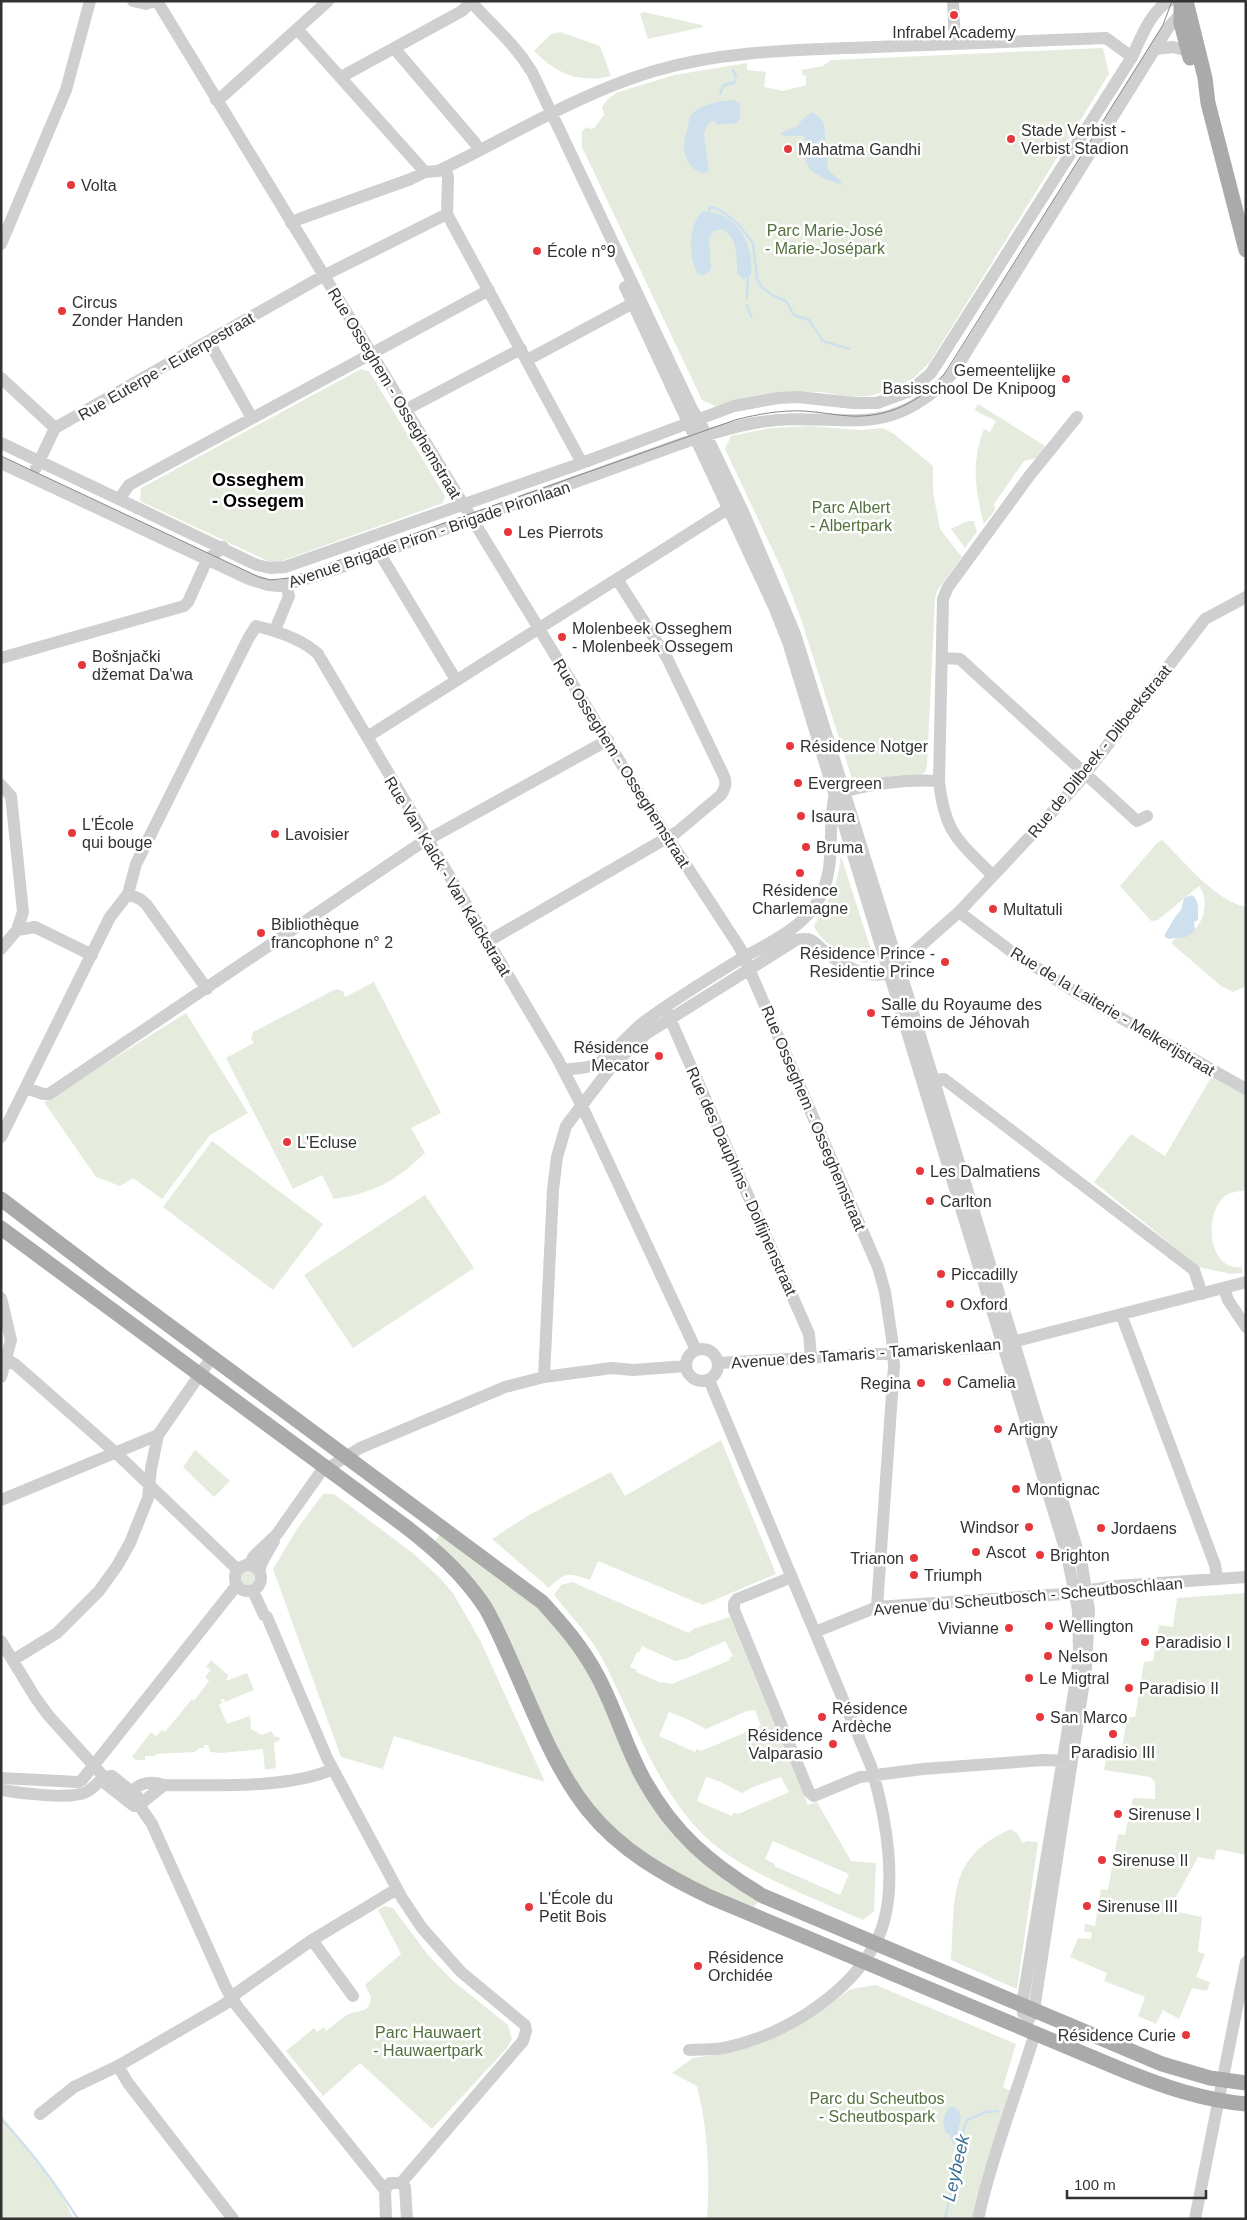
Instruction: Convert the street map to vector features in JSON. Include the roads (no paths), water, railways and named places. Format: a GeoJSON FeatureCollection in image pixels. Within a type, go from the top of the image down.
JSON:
{"type":"FeatureCollection","features":[{"type":"Feature","properties":{"kind":"main road"},"geometry":{"type":"LineString","coordinates":[[1186,5],[1181,23],[1188,51],[1208,103],[1246,250]]}},
{"type":"Feature","properties":{"kind":"main road"},"geometry":{"type":"LineString","coordinates":[[1186,5],[1205,78],[1208,103]]}},
{"type":"Feature","properties":{"kind":"main road"},"geometry":{"type":"LineString","coordinates":[[1,1199],[532,1595],[565,1627],[597,1675],[643,1778],[664,1810],[686,1838],[707,1859],[763,1896],[1162,2064],[1222,2080],[1246,2083]]}},
{"type":"Feature","properties":{"kind":"main road"},"geometry":{"type":"LineString","coordinates":[[2,1231],[200,1374],[433,1547],[469,1584],[497,1630],[550,1748],[566,1778],[588,1810],[613,1837],[642,1861],[676,1881],[863,1962],[1162,2086],[1218,2102],[1246,2104]]}},
{"type":"Feature","properties":{"kind":"street"},"geometry":{"type":"LineString","coordinates":[[1,244],[66,90],[90,1]]}},
{"type":"Feature","properties":{"kind":"street"},"geometry":{"type":"LineString","coordinates":[[133,1],[146,4],[155,1]]}},
{"type":"Feature","properties":{"kind":"street","name":"Rue Osseghem - Osseghemstraat"},"geometry":{"type":"LineString","coordinates":[[155,1],[538,629],[747,963],[878,1267],[885,1292],[894,1366],[877,1607]]}},
{"type":"Feature","properties":{"kind":"street"},"geometry":{"type":"LineString","coordinates":[[216,100],[298,30],[328,1]]}},
{"type":"Feature","properties":{"kind":"street"},"geometry":{"type":"LineString","coordinates":[[952,1],[955,44]]}},
{"type":"Feature","properties":{"kind":"street","name":"Avenue Brigade Piron - Brigade Pironlaan"},"geometry":{"type":"LineString","coordinates":[[1,442],[270,568],[285,567],[463,505],[734,406],[778,398],[798,397],[853,403],[877,403],[910,391],[931,373],[938,363],[1132,57],[1149,22],[1161,6],[1169,1]]}},
{"type":"Feature","properties":{"kind":"street"},"geometry":{"type":"LineString","coordinates":[[341,77],[462,11],[471,2],[494,29],[502,33],[520,54],[693,421],[776,587],[795,634],[807,687],[928,1081],[1009,1343],[1082,1565],[1081,1590],[1088,1610],[1086,1668],[1067,1761],[1028,2007],[1029,2031],[1007,2122],[978,2219]]}},
{"type":"Feature","properties":{"kind":"street","name":"Avenue Brigade Piron - Brigade Pironlaan"},"geometry":{"type":"LineString","coordinates":[[1,463],[250,579],[268,585],[282,585],[380,554],[472,519],[736,427],[773,420],[810,418],[873,420],[905,411],[939,388],[953,373],[1156,49],[1186,5]]}},
{"type":"Feature","properties":{"kind":"street"},"geometry":{"type":"LineString","coordinates":[[298,30],[425,172]]}},
{"type":"Feature","properties":{"kind":"street"},"geometry":{"type":"LineString","coordinates":[[291,223],[425,172],[438,171],[445,168],[548,114],[613,85],[670,67],[721,56],[801,50],[1106,38],[1132,57]]}},
{"type":"Feature","properties":{"kind":"street"},"geometry":{"type":"LineString","coordinates":[[1156,49],[1173,46],[1188,51]]}},
{"type":"Feature","properties":{"kind":"street"},"geometry":{"type":"LineString","coordinates":[[394,48],[479,150]]}},
{"type":"Feature","properties":{"kind":"street"},"geometry":{"type":"LineString","coordinates":[[445,168],[448,177],[447,214],[582,463]]}},
{"type":"Feature","properties":{"kind":"street","name":"Rue Euterpe - Euterpestraat"},"geometry":{"type":"LineString","coordinates":[[55,428],[323,276],[447,214]]}},
{"type":"Feature","properties":{"kind":"street"},"geometry":{"type":"LineString","coordinates":[[120,498],[129,485],[489,290]]}},
{"type":"Feature","properties":{"kind":"street"},"geometry":{"type":"LineString","coordinates":[[406,410],[636,301]]}},
{"type":"Feature","properties":{"kind":"street"},"geometry":{"type":"LineString","coordinates":[[209,342],[252,418]]}},
{"type":"Feature","properties":{"kind":"street"},"geometry":{"type":"LineString","coordinates":[[1,378],[55,428],[31,477]]}},
{"type":"Feature","properties":{"kind":"street"},"geometry":{"type":"LineString","coordinates":[[993,876],[966,851],[957,839],[942,808],[939,781],[943,599],[948,587],[1030,475],[1077,417]]}},
{"type":"Feature","properties":{"kind":"street"},"geometry":{"type":"LineString","coordinates":[[366,737],[734,505]]}},
{"type":"Feature","properties":{"kind":"street"},"geometry":{"type":"LineString","coordinates":[[1,658],[184,606],[188,602],[207,560],[223,547]]}},
{"type":"Feature","properties":{"kind":"street"},"geometry":{"type":"LineString","coordinates":[[380,554],[456,680]]}},
{"type":"Feature","properties":{"kind":"street"},"geometry":{"type":"LineString","coordinates":[[1,1138],[110,916],[128,894],[136,864],[256,626],[275,630],[289,596],[270,568]]}},
{"type":"Feature","properties":{"kind":"street"},"geometry":{"type":"LineString","coordinates":[[487,942],[668,838],[726,789],[726,781],[667,658],[617,579]]}},
{"type":"Feature","properties":{"kind":"street","name":"Rue de Dilbeek - Dilbeekstraat"},"geometry":{"type":"LineString","coordinates":[[894,969],[960,912],[1006,864],[1085,773],[1204,619],[1246,597]]}},
{"type":"Feature","properties":{"kind":"street","name":"Rue Van Kalck - Van Kalckstraat"},"geometry":{"type":"LineString","coordinates":[[275,630],[312,648],[318,654],[563,1070],[582,1106],[696,1350]]}},
{"type":"Feature","properties":{"kind":"street"},"geometry":{"type":"LineString","coordinates":[[943,658],[960,659],[1136,821],[1147,816]]}},
{"type":"Feature","properties":{"kind":"street"},"geometry":{"type":"LineString","coordinates":[[26,1088],[43,1094],[49,1094],[427,840],[608,740]]}},
{"type":"Feature","properties":{"kind":"street"},"geometry":{"type":"LineString","coordinates":[[839,792],[916,781],[939,781]]}},
{"type":"Feature","properties":{"kind":"street"},"geometry":{"type":"LineString","coordinates":[[1,784],[11,796],[23,912],[17,930],[1,948]]}},
{"type":"Feature","properties":{"kind":"street"},"geometry":{"type":"LineString","coordinates":[[563,1070],[598,1064],[636,1028],[668,1012],[747,963],[805,918],[817,901],[828,879],[832,851],[831,810],[839,792]]}},
{"type":"Feature","properties":{"kind":"street"},"geometry":{"type":"LineString","coordinates":[[128,894],[146,904],[207,989]]}},
{"type":"Feature","properties":{"kind":"street"},"geometry":{"type":"LineString","coordinates":[[23,912],[35,927],[92,955]]}},
{"type":"Feature","properties":{"kind":"street","name":"Rue de la Laiterie - Melkerijstraat"},"geometry":{"type":"LineString","coordinates":[[960,912],[1012,952],[1077,993],[1246,1090]]}},
{"type":"Feature","properties":{"kind":"street"},"geometry":{"type":"LineString","coordinates":[[805,918],[805,927],[811,940]]}},
{"type":"Feature","properties":{"kind":"street"},"geometry":{"type":"LineString","coordinates":[[17,930],[35,927]]}},
{"type":"Feature","properties":{"kind":"street"},"geometry":{"type":"LineString","coordinates":[[747,963],[796,940],[804,939],[811,940],[852,968],[879,977],[894,969]]}},
{"type":"Feature","properties":{"kind":"street"},"geometry":{"type":"LineString","coordinates":[[544,1377],[555,1168],[562,1136],[566,1126],[612,1066],[668,1012]]}},
{"type":"Feature","properties":{"kind":"street","name":"Rue des Dauphins - Dolfijnenstraat"},"geometry":{"type":"LineString","coordinates":[[668,1012],[809,1334],[811,1357]]}},
{"type":"Feature","properties":{"kind":"street"},"geometry":{"type":"LineString","coordinates":[[928,1081],[944,1079],[1194,1270],[1202,1294]]}},
{"type":"Feature","properties":{"kind":"street","name":"Avenue des Tamaris - Tamariskenlaan"},"geometry":{"type":"LineString","coordinates":[[719,1363],[1009,1343],[1246,1282]]}},
{"type":"Feature","properties":{"kind":"street"},"geometry":{"type":"LineString","coordinates":[[1224,1288],[1228,1300],[1246,1327]]}},
{"type":"Feature","properties":{"kind":"street"},"geometry":{"type":"LineString","coordinates":[[1,1298],[5,1331],[11,1340],[1,1377]]}},
{"type":"Feature","properties":{"kind":"street"},"geometry":{"type":"LineString","coordinates":[[1121,1314],[1214,1565],[1216,1579]]}},
{"type":"Feature","properties":{"kind":"street"},"geometry":{"type":"LineString","coordinates":[[256,1589],[244,1591],[237,1585],[235,1578],[249,1569],[254,1556],[277,1534],[320,1473],[360,1448],[505,1386],[544,1377],[586,1373],[612,1368],[633,1370],[686,1366],[688,1357],[696,1350]]}},
{"type":"Feature","properties":{"kind":"street","name":"Avenue des Tamaris - Tamariskenlaan"},"geometry":{"type":"LineString","coordinates":[[686,1366],[691,1378],[697,1381],[709,1380],[717,1374],[719,1363],[717,1357],[708,1350],[696,1350]]}},
{"type":"Feature","properties":{"kind":"street"},"geometry":{"type":"LineString","coordinates":[[13,1660],[57,1634],[99,1592],[130,1543],[148,1498],[158,1434],[212,1357]]}},
{"type":"Feature","properties":{"kind":"street"},"geometry":{"type":"LineString","coordinates":[[6,1359],[16,1365],[150,1484],[262,1578],[256,1589]]}},
{"type":"Feature","properties":{"kind":"street"},"geometry":{"type":"LineString","coordinates":[[689,2050],[723,2048],[759,2037],[791,2023],[826,2001],[845,1985],[875,1944],[886,1908],[889,1879],[883,1815],[874,1776],[709,1380]]}},
{"type":"Feature","properties":{"kind":"street"},"geometry":{"type":"LineString","coordinates":[[1,1500],[158,1434]]}},
{"type":"Feature","properties":{"kind":"street"},"geometry":{"type":"LineString","coordinates":[[792,1577],[737,1600],[734,1604],[734,1610],[809,1792],[814,1796],[860,1777],[923,1769],[1044,1760],[1067,1761]]}},
{"type":"Feature","properties":{"kind":"street","name":"Avenue du Scheutbosch - Scheutboschlaan"},"geometry":{"type":"LineString","coordinates":[[815,1632],[877,1607],[1064,1594],[1081,1590],[1246,1577]]}},
{"type":"Feature","properties":{"kind":"street"},"geometry":{"type":"LineString","coordinates":[[1,1778],[78,1782],[82,1780],[237,1585]]}},
{"type":"Feature","properties":{"kind":"street"},"geometry":{"type":"LineString","coordinates":[[256,1589],[269,1612],[267,1617],[333,1769],[397,1889],[422,1928],[461,1972],[525,2025],[526,2031],[523,2041],[401,2183],[390,2183],[385,2190]]}},
{"type":"Feature","properties":{"kind":"street"},"geometry":{"type":"LineString","coordinates":[[1,1641],[48,1715],[104,1777],[106,1784],[133,1800],[152,1824],[232,1998],[385,2190],[386,2219]]}},
{"type":"Feature","properties":{"kind":"street"},"geometry":{"type":"LineString","coordinates":[[133,1800],[164,1785],[254,1784],[310,1778],[333,1769]]}},
{"type":"Feature","properties":{"kind":"street"},"geometry":{"type":"LineString","coordinates":[[1,1790],[38,1794],[80,1794],[87,1792],[104,1777]]}},
{"type":"Feature","properties":{"kind":"street"},"geometry":{"type":"LineString","coordinates":[[40,2114],[74,2087],[118,2066],[225,2004],[312,1940],[397,1889]]}},
{"type":"Feature","properties":{"kind":"street"},"geometry":{"type":"LineString","coordinates":[[312,1940],[353,1996]]}},
{"type":"Feature","properties":{"kind":"street"},"geometry":{"type":"LineString","coordinates":[[1195,2219],[1246,1962]]}},
{"type":"Feature","properties":{"kind":"street"},"geometry":{"type":"LineString","coordinates":[[118,2066],[128,2083],[233,2219]]}},
{"type":"Feature","properties":{"kind":"street"},"geometry":{"type":"LineString","coordinates":[[401,2183],[406,2189],[407,2219]]}},
{"type":"Feature","properties":{"kind":"water"},"geometry":{"type":"Polygon","coordinates":[[[734,100],[740,103],[738,123],[718,125],[714,121],[708,124],[704,134],[709,171],[702,174],[690,165],[685,154],[684,141],[690,117],[707,105],[734,100]]]}},
{"type":"Feature","properties":{"kind":"water"},"geometry":{"type":"Polygon","coordinates":[[[813,112],[822,120],[824,126],[828,170],[840,180],[842,185],[816,174],[807,165],[804,136],[784,136],[780,133],[798,126],[803,118],[813,112]]]}},
{"type":"Feature","properties":{"kind":"water"},"geometry":{"type":"Polygon","coordinates":[[[703,211],[725,217],[741,232],[750,252],[751,275],[743,279],[737,273],[734,242],[722,229],[713,231],[709,239],[711,269],[705,275],[698,274],[692,260],[691,241],[694,224],[703,211]]]}},
{"type":"Feature","properties":{"kind":"water"},"geometry":{"type":"Polygon","coordinates":[[[1192,895],[1195,897],[1198,906],[1198,920],[1194,922],[1195,931],[1186,937],[1168,939],[1164,936],[1181,910],[1184,898],[1192,895]]]}},
{"type":"Feature","properties":{"kind":"water"},"geometry":{"type":"Polygon","coordinates":[[[950,2106],[959,2110],[961,2119],[954,2146],[949,2134],[946,2133],[943,2122],[950,2106]]]}},
{"type":"Feature","properties":{"kind":"waterway"},"geometry":{"type":"LineString","coordinates":[[733,70],[736,77]]}},
{"type":"Feature","properties":{"kind":"waterway"},"geometry":{"type":"LineString","coordinates":[[720,94],[723,86],[730,83],[733,84],[735,80]]}},
{"type":"Feature","properties":{"kind":"waterway"},"geometry":{"type":"LineString","coordinates":[[709,211],[710,207],[720,210],[738,224],[753,243],[757,279],[762,287],[774,296],[786,301],[794,315],[809,320],[823,341],[849,349]]}},
{"type":"Feature","properties":{"kind":"waterway"},"geometry":{"type":"LineString","coordinates":[[747,298],[748,277]]}},
{"type":"Feature","properties":{"kind":"waterway"},"geometry":{"type":"LineString","coordinates":[[747,305],[751,317]]}},
{"type":"Feature","properties":{"kind":"waterway","name":"Leybeek"},"geometry":{"type":"LineString","coordinates":[[945,2219],[967,2120],[986,2112],[998,2111]]}},
{"type":"Feature","properties":{"kind":"waterway"},"geometry":{"type":"LineString","coordinates":[[1,2119],[42,2167],[78,2219]]}},
{"type":"Feature","properties":{"kind":"tram line"},"geometry":{"type":"LineString","coordinates":[[1,456],[259,577],[270,580],[289,578],[735,420],[787,411],[864,416],[890,411],[903,406],[925,392],[945,373],[1163,25],[1172,1]]}},
{"type":"Feature","properties":{"kind":"place","name":"Infrabel Academy"},"geometry":{"type":"Point","coordinates":[954,15]}},
{"type":"Feature","properties":{"kind":"place","name":"Stade Verbist - Verbist Stadion"},"geometry":{"type":"Point","coordinates":[1011,139]}},
{"type":"Feature","properties":{"kind":"place","name":"Mahatma Gandhi"},"geometry":{"type":"Point","coordinates":[788,149]}},
{"type":"Feature","properties":{"kind":"place","name":"Volta"},"geometry":{"type":"Point","coordinates":[71,185]}},
{"type":"Feature","properties":{"kind":"place","name":"École n°9"},"geometry":{"type":"Point","coordinates":[537,251]}},
{"type":"Feature","properties":{"kind":"place","name":"Circus Zonder Handen"},"geometry":{"type":"Point","coordinates":[62,311]}},
{"type":"Feature","properties":{"kind":"place","name":"Gemeentelijke Basisschool De Knipoog"},"geometry":{"type":"Point","coordinates":[1066,379]}},
{"type":"Feature","properties":{"kind":"place","name":"Les Pierrots"},"geometry":{"type":"Point","coordinates":[508,532]}},
{"type":"Feature","properties":{"kind":"place","name":"Molenbeek Osseghem - Molenbeek Ossegem"},"geometry":{"type":"Point","coordinates":[562,637]}},
{"type":"Feature","properties":{"kind":"place","name":"Bošnjački džemat Da'wa"},"geometry":{"type":"Point","coordinates":[82,665]}},
{"type":"Feature","properties":{"kind":"place","name":"Résidence Notger"},"geometry":{"type":"Point","coordinates":[790,746]}},
{"type":"Feature","properties":{"kind":"place","name":"Evergreen"},"geometry":{"type":"Point","coordinates":[798,783]}},
{"type":"Feature","properties":{"kind":"place","name":"Isaura"},"geometry":{"type":"Point","coordinates":[801,816]}},
{"type":"Feature","properties":{"kind":"place","name":"L'École qui bouge"},"geometry":{"type":"Point","coordinates":[72,833]}},
{"type":"Feature","properties":{"kind":"place","name":"Lavoisier"},"geometry":{"type":"Point","coordinates":[275,834]}},
{"type":"Feature","properties":{"kind":"place","name":"Bruma"},"geometry":{"type":"Point","coordinates":[806,847]}},
{"type":"Feature","properties":{"kind":"place","name":"Résidence Charlemagne"},"geometry":{"type":"Point","coordinates":[800,873]}},
{"type":"Feature","properties":{"kind":"place","name":"Multatuli"},"geometry":{"type":"Point","coordinates":[993,909]}},
{"type":"Feature","properties":{"kind":"place","name":"Bibliothèque francophone n° 2"},"geometry":{"type":"Point","coordinates":[261,933]}},
{"type":"Feature","properties":{"kind":"place","name":"Résidence Prince - Residentie Prince"},"geometry":{"type":"Point","coordinates":[945,962]}},
{"type":"Feature","properties":{"kind":"place","name":"Salle du Royaume des Témoins de Jéhovah"},"geometry":{"type":"Point","coordinates":[871,1013]}},
{"type":"Feature","properties":{"kind":"place","name":"Résidence Mecator"},"geometry":{"type":"Point","coordinates":[659,1056]}},
{"type":"Feature","properties":{"kind":"place","name":"L'Ecluse"},"geometry":{"type":"Point","coordinates":[287,1142]}},
{"type":"Feature","properties":{"kind":"place","name":"Les Dalmatiens"},"geometry":{"type":"Point","coordinates":[920,1171]}},
{"type":"Feature","properties":{"kind":"place","name":"Carlton"},"geometry":{"type":"Point","coordinates":[930,1201]}},
{"type":"Feature","properties":{"kind":"place","name":"Piccadilly"},"geometry":{"type":"Point","coordinates":[941,1274]}},
{"type":"Feature","properties":{"kind":"place","name":"Oxford"},"geometry":{"type":"Point","coordinates":[950,1304]}},
{"type":"Feature","properties":{"kind":"place","name":"Camelia"},"geometry":{"type":"Point","coordinates":[947,1382]}},
{"type":"Feature","properties":{"kind":"place","name":"Regina"},"geometry":{"type":"Point","coordinates":[921,1383]}},
{"type":"Feature","properties":{"kind":"place","name":"Artigny"},"geometry":{"type":"Point","coordinates":[998,1429]}},
{"type":"Feature","properties":{"kind":"place","name":"Montignac"},"geometry":{"type":"Point","coordinates":[1016,1489]}},
{"type":"Feature","properties":{"kind":"place","name":"Windsor"},"geometry":{"type":"Point","coordinates":[1029,1527]}},
{"type":"Feature","properties":{"kind":"place","name":"Jordaens"},"geometry":{"type":"Point","coordinates":[1101,1528]}},
{"type":"Feature","properties":{"kind":"place","name":"Ascot"},"geometry":{"type":"Point","coordinates":[976,1552]}},
{"type":"Feature","properties":{"kind":"place","name":"Brighton"},"geometry":{"type":"Point","coordinates":[1040,1555]}},
{"type":"Feature","properties":{"kind":"place","name":"Trianon"},"geometry":{"type":"Point","coordinates":[914,1558]}},
{"type":"Feature","properties":{"kind":"place","name":"Triumph"},"geometry":{"type":"Point","coordinates":[914,1575]}},
{"type":"Feature","properties":{"kind":"place","name":"Wellington"},"geometry":{"type":"Point","coordinates":[1049,1626]}},
{"type":"Feature","properties":{"kind":"place","name":"Vivianne"},"geometry":{"type":"Point","coordinates":[1009,1628]}},
{"type":"Feature","properties":{"kind":"place","name":"Paradisio I"},"geometry":{"type":"Point","coordinates":[1145,1642]}},
{"type":"Feature","properties":{"kind":"place","name":"Nelson"},"geometry":{"type":"Point","coordinates":[1048,1656]}},
{"type":"Feature","properties":{"kind":"place","name":"Le Migtral"},"geometry":{"type":"Point","coordinates":[1029,1678]}},
{"type":"Feature","properties":{"kind":"place","name":"Paradisio II"},"geometry":{"type":"Point","coordinates":[1129,1688]}},
{"type":"Feature","properties":{"kind":"place","name":"Résidence Ardèche"},"geometry":{"type":"Point","coordinates":[822,1717]}},
{"type":"Feature","properties":{"kind":"place","name":"San Marco"},"geometry":{"type":"Point","coordinates":[1040,1717]}},
{"type":"Feature","properties":{"kind":"place","name":"Paradisio III"},"geometry":{"type":"Point","coordinates":[1113,1734]}},
{"type":"Feature","properties":{"kind":"place","name":"Résidence Valparasio"},"geometry":{"type":"Point","coordinates":[833,1744]}},
{"type":"Feature","properties":{"kind":"place","name":"Sirenuse I"},"geometry":{"type":"Point","coordinates":[1118,1814]}},
{"type":"Feature","properties":{"kind":"place","name":"Sirenuse II"},"geometry":{"type":"Point","coordinates":[1102,1860]}},
{"type":"Feature","properties":{"kind":"place","name":"Sirenuse III"},"geometry":{"type":"Point","coordinates":[1087,1906]}},
{"type":"Feature","properties":{"kind":"place","name":"L'École du Petit Bois"},"geometry":{"type":"Point","coordinates":[529,1907]}},
{"type":"Feature","properties":{"kind":"place","name":"Résidence Orchidée"},"geometry":{"type":"Point","coordinates":[698,1966]}},
{"type":"Feature","properties":{"kind":"place","name":"Résidence Curie"},"geometry":{"type":"Point","coordinates":[1186,2035]}},
{"type":"Feature","properties":{"kind":"district","name":"Osseghem - Ossegem"},"geometry":{"type":"Point","coordinates":[258,490]}},
{"type":"Feature","properties":{"kind":"park label","name":"Parc Marie-José - Marie-Josépark"},"geometry":{"type":"Point","coordinates":[825,239]}},
{"type":"Feature","properties":{"kind":"park label","name":"Parc Albert - Albertpark"},"geometry":{"type":"Point","coordinates":[851,516]}},
{"type":"Feature","properties":{"kind":"park label","name":"Parc Hauwaert - Hauwaertpark"},"geometry":{"type":"Point","coordinates":[428,2041]}},
{"type":"Feature","properties":{"kind":"park label","name":"Parc du Scheutbos - Scheutbospark"},"geometry":{"type":"Point","coordinates":[877,2107]}}]}
